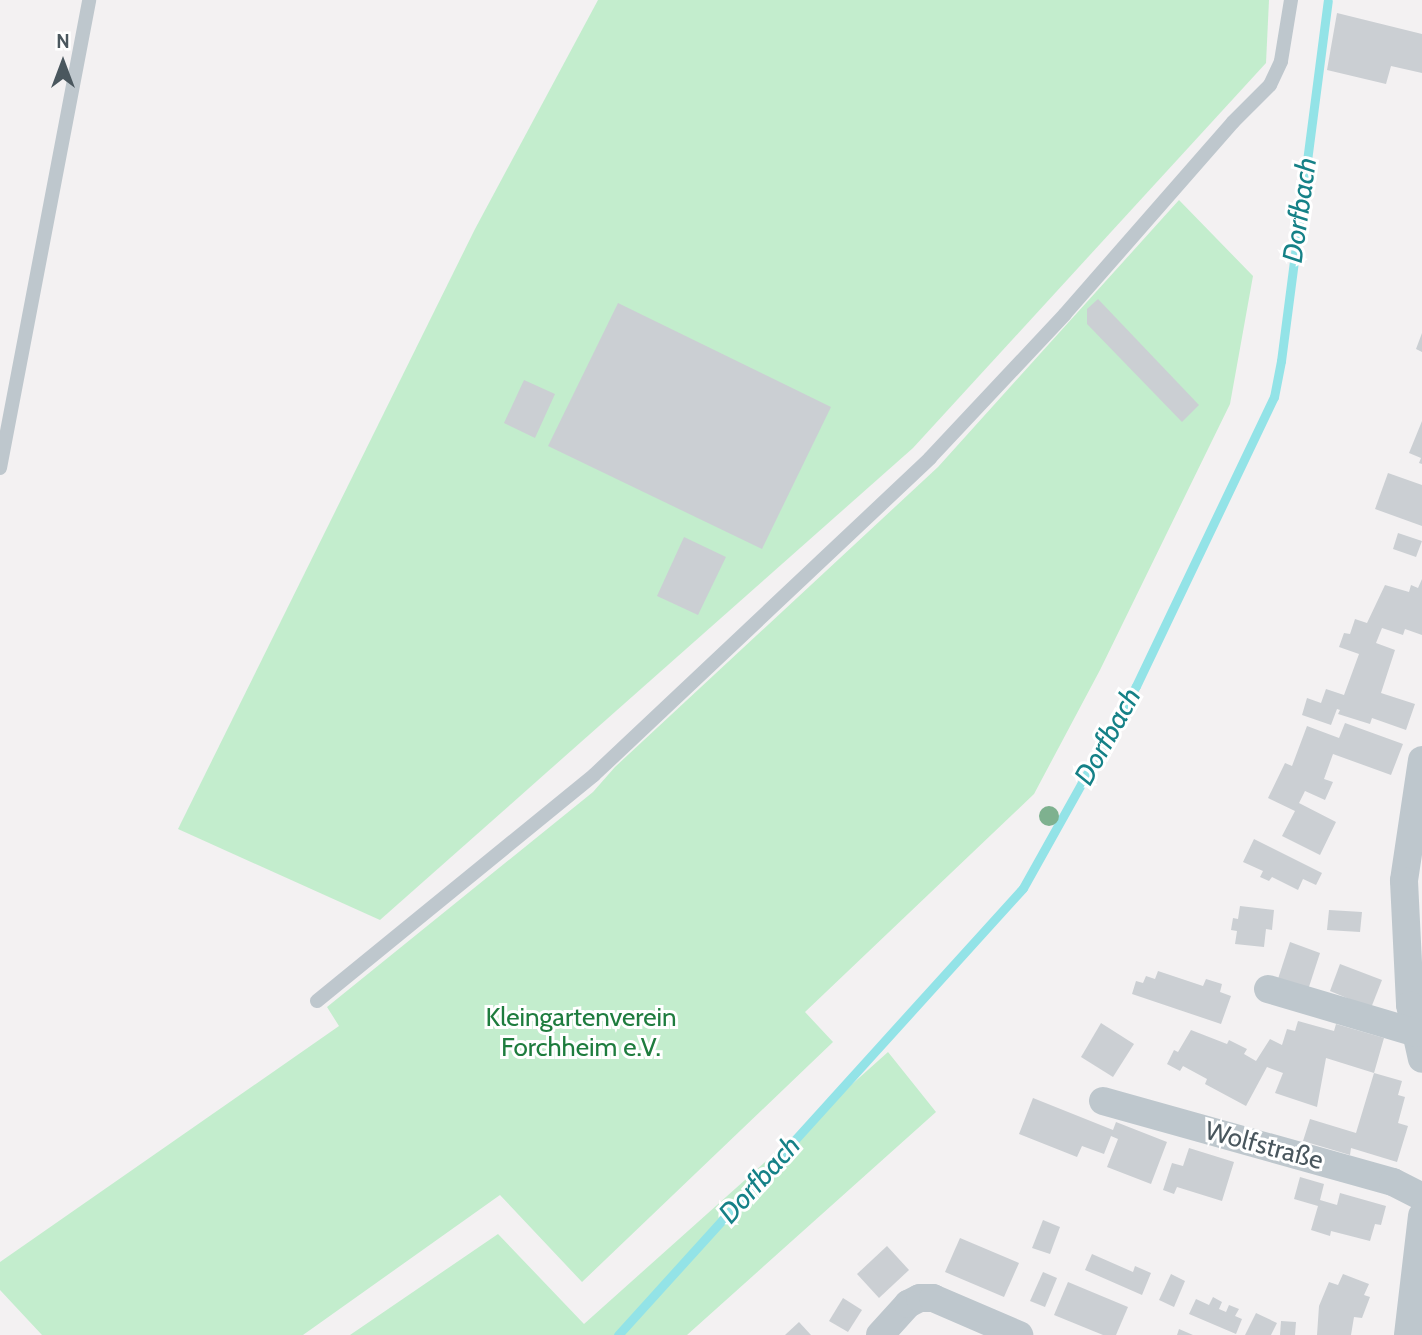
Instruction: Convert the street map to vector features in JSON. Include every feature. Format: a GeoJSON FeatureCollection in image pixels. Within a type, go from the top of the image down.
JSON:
{"type":"FeatureCollection","features":[{"type":"Feature","properties":{"kind":"street"},"geometry":{"type":"LineString","coordinates":[[1419,1046],[1410,1005],[1404,881],[1422,761]]}},
{"type":"Feature","properties":{"kind":"street"},"geometry":{"type":"LineString","coordinates":[[1268,989],[1419,1046]]}},
{"type":"Feature","properties":{"kind":"street","name":"Wolfstraße"},"geometry":{"type":"LineString","coordinates":[[1103,1101],[1393,1182],[1422,1197]]}},
{"type":"Feature","properties":{"kind":"street"},"geometry":{"type":"LineString","coordinates":[[1408,1335],[1422,1216]]}},
{"type":"Feature","properties":{"kind":"street"},"geometry":{"type":"LineString","coordinates":[[880,1335],[908,1304],[920,1298],[933,1298],[1019,1335]]}},
{"type":"Feature","properties":{"kind":"lane"},"geometry":{"type":"LineString","coordinates":[[0,468],[89,0]]}},
{"type":"Feature","properties":{"kind":"lane"},"geometry":{"type":"LineString","coordinates":[[317,1001],[594,775],[930,458],[1065,314],[1233,122],[1270,85],[1281,61],[1290,0]]}},
{"type":"Feature","properties":{"kind":"green space"},"geometry":{"type":"Polygon","coordinates":[[[598,0],[1269,0],[1266,63],[913,448],[380,920],[178,829],[475,229],[598,0]]]}},
{"type":"Feature","properties":{"kind":"green space","name":"Kleingartenverein Forchheim e.V."},"geometry":{"type":"Polygon","coordinates":[[[1179,200],[1253,276],[1230,404],[1100,670],[1034,794],[805,1012],[833,1042],[582,1282],[500,1195],[303,1335],[42,1335],[0,1290],[0,1262],[339,1026],[327,1007],[593,792],[615,767],[938,467],[1179,200]]]}},
{"type":"Feature","properties":{"kind":"green space"},"geometry":{"type":"Polygon","coordinates":[[[888,1052],[936,1112],[687,1335],[350,1335],[498,1234],[584,1324],[888,1052]]]}},
{"type":"Feature","properties":{"kind":"building"},"geometry":{"type":"Polygon","coordinates":[[[1337,13],[1422,34],[1422,73],[1391,66],[1386,84],[1327,70],[1337,13]]]}},
{"type":"Feature","properties":{"kind":"building"},"geometry":{"type":"Polygon","coordinates":[[[1098,299],[1199,405],[1182,422],[1087,324],[1087,309],[1098,299]]]}},
{"type":"Feature","properties":{"kind":"building"},"geometry":{"type":"Polygon","coordinates":[[[618,303],[831,407],[762,549],[548,446],[618,303]]]}},
{"type":"Feature","properties":{"kind":"building"},"geometry":{"type":"Polygon","coordinates":[[[1422,333],[1422,352],[1416,349],[1422,333]]]}},
{"type":"Feature","properties":{"kind":"building"},"geometry":{"type":"Polygon","coordinates":[[[524,380],[555,394],[535,438],[504,423],[524,380]]]}},
{"type":"Feature","properties":{"kind":"building"},"geometry":{"type":"Polygon","coordinates":[[[1422,421],[1422,464],[1419,463],[1421,458],[1409,453],[1422,421]]]}},
{"type":"Feature","properties":{"kind":"building"},"geometry":{"type":"Polygon","coordinates":[[[1388,473],[1422,485],[1422,526],[1375,509],[1388,473]]]}},
{"type":"Feature","properties":{"kind":"building"},"geometry":{"type":"Polygon","coordinates":[[[1398,533],[1422,541],[1416,557],[1393,549],[1398,533]]]}},
{"type":"Feature","properties":{"kind":"building"},"geometry":{"type":"Polygon","coordinates":[[[684,537],[726,557],[698,615],[657,596],[684,537]]]}},
{"type":"Feature","properties":{"kind":"building"},"geometry":{"type":"Polygon","coordinates":[[[1422,579],[1422,635],[1405,629],[1403,635],[1382,628],[1376,643],[1395,650],[1381,693],[1415,704],[1406,730],[1372,718],[1370,724],[1338,714],[1340,710],[1337,709],[1331,725],[1302,715],[1307,698],[1321,703],[1326,689],[1344,695],[1359,654],[1339,647],[1344,633],[1350,634],[1355,619],[1367,623],[1385,585],[1409,592],[1411,585],[1418,588],[1422,579]]]}},
{"type":"Feature","properties":{"kind":"building"},"geometry":{"type":"Polygon","coordinates":[[[1345,723],[1403,744],[1391,775],[1333,754],[1324,779],[1333,782],[1325,800],[1305,791],[1299,803],[1336,822],[1320,855],[1282,836],[1295,811],[1268,798],[1285,763],[1292,766],[1307,726],[1339,738],[1345,723]]]}},
{"type":"Feature","properties":{"kind":"building"},"geometry":{"type":"Polygon","coordinates":[[[1254,839],[1322,873],[1316,885],[1303,879],[1298,890],[1272,877],[1269,881],[1260,877],[1263,871],[1243,862],[1254,839]]]}},
{"type":"Feature","properties":{"kind":"building"},"geometry":{"type":"Polygon","coordinates":[[[1240,906],[1274,910],[1272,930],[1266,929],[1264,947],[1235,944],[1237,931],[1231,930],[1233,918],[1238,919],[1240,906]]]}},
{"type":"Feature","properties":{"kind":"building"},"geometry":{"type":"Polygon","coordinates":[[[1329,910],[1362,912],[1360,932],[1327,930],[1329,910]]]}},
{"type":"Feature","properties":{"kind":"building"},"geometry":{"type":"Polygon","coordinates":[[[1290,942],[1320,953],[1306,996],[1276,985],[1290,942]]]}},
{"type":"Feature","properties":{"kind":"building"},"geometry":{"type":"Polygon","coordinates":[[[1340,964],[1382,980],[1371,1008],[1330,991],[1340,964]]]}},
{"type":"Feature","properties":{"kind":"building"},"geometry":{"type":"Polygon","coordinates":[[[1158,971],[1203,986],[1206,979],[1222,984],[1220,992],[1231,996],[1221,1024],[1132,994],[1136,981],[1143,983],[1146,976],[1155,979],[1158,971]]]}},
{"type":"Feature","properties":{"kind":"building"},"geometry":{"type":"Polygon","coordinates":[[[1298,1021],[1334,1031],[1336,1024],[1384,1038],[1374,1073],[1326,1058],[1317,1107],[1275,1093],[1283,1073],[1267,1067],[1246,1106],[1205,1084],[1207,1079],[1183,1066],[1180,1071],[1167,1064],[1174,1050],[1178,1052],[1191,1030],[1227,1044],[1229,1040],[1247,1049],[1244,1054],[1256,1061],[1270,1039],[1282,1045],[1287,1029],[1295,1031],[1298,1021]]]}},
{"type":"Feature","properties":{"kind":"building"},"geometry":{"type":"Polygon","coordinates":[[[1101,1023],[1134,1044],[1113,1077],[1081,1057],[1101,1023]]]}},
{"type":"Feature","properties":{"kind":"building"},"geometry":{"type":"Polygon","coordinates":[[[1374,1073],[1402,1081],[1398,1095],[1405,1097],[1398,1123],[1408,1126],[1397,1162],[1351,1148],[1350,1155],[1303,1141],[1310,1119],[1356,1133],[1374,1073]]]}},
{"type":"Feature","properties":{"kind":"building"},"geometry":{"type":"Polygon","coordinates":[[[1033,1098],[1113,1130],[1116,1122],[1167,1142],[1151,1184],[1107,1167],[1118,1139],[1111,1136],[1104,1154],[1082,1146],[1077,1157],[1019,1134],[1033,1098]]]}},
{"type":"Feature","properties":{"kind":"building"},"geometry":{"type":"Polygon","coordinates":[[[1189,1148],[1234,1162],[1222,1201],[1177,1187],[1174,1194],[1163,1190],[1172,1163],[1183,1166],[1189,1148]]]}},
{"type":"Feature","properties":{"kind":"building"},"geometry":{"type":"Polygon","coordinates":[[[1300,1177],[1324,1184],[1320,1200],[1337,1205],[1340,1193],[1386,1206],[1381,1225],[1375,1224],[1370,1241],[1331,1231],[1330,1236],[1311,1230],[1318,1206],[1294,1199],[1300,1177]]]}},
{"type":"Feature","properties":{"kind":"building"},"geometry":{"type":"Polygon","coordinates":[[[1043,1220],[1060,1227],[1050,1254],[1032,1248],[1043,1220]]]}},
{"type":"Feature","properties":{"kind":"building"},"geometry":{"type":"Polygon","coordinates":[[[960,1238],[1019,1263],[1004,1297],[945,1272],[960,1238]]]}},
{"type":"Feature","properties":{"kind":"building"},"geometry":{"type":"Polygon","coordinates":[[[887,1246],[909,1270],[879,1298],[857,1274],[887,1246]]]}},
{"type":"Feature","properties":{"kind":"building"},"geometry":{"type":"Polygon","coordinates":[[[1092,1254],[1133,1272],[1135,1266],[1151,1273],[1142,1295],[1085,1270],[1092,1254]]]}},
{"type":"Feature","properties":{"kind":"building"},"geometry":{"type":"Polygon","coordinates":[[[1043,1272],[1057,1278],[1045,1307],[1030,1301],[1043,1272]]]}},
{"type":"Feature","properties":{"kind":"building"},"geometry":{"type":"Polygon","coordinates":[[[1171,1274],[1185,1281],[1174,1307],[1159,1300],[1171,1274]]]}},
{"type":"Feature","properties":{"kind":"building"},"geometry":{"type":"Polygon","coordinates":[[[1343,1274],[1369,1284],[1364,1295],[1370,1297],[1362,1318],[1354,1317],[1351,1335],[1317,1335],[1319,1306],[1329,1282],[1338,1285],[1343,1274]]]}},
{"type":"Feature","properties":{"kind":"building"},"geometry":{"type":"Polygon","coordinates":[[[1068,1282],[1128,1307],[1116,1335],[1103,1335],[1054,1315],[1068,1282]]]}},
{"type":"Feature","properties":{"kind":"building"},"geometry":{"type":"Polygon","coordinates":[[[1213,1297],[1222,1302],[1219,1309],[1226,1312],[1229,1305],[1239,1309],[1235,1316],[1242,1319],[1236,1334],[1189,1314],[1196,1299],[1209,1305],[1213,1297]]]}},
{"type":"Feature","properties":{"kind":"building"},"geometry":{"type":"Polygon","coordinates":[[[843,1298],[862,1310],[848,1332],[829,1321],[843,1298]]]}},
{"type":"Feature","properties":{"kind":"building"},"geometry":{"type":"Polygon","coordinates":[[[1256,1313],[1277,1323],[1271,1335],[1245,1335],[1256,1313]]]}},
{"type":"Feature","properties":{"kind":"building"},"geometry":{"type":"Polygon","coordinates":[[[1281,1321],[1296,1322],[1295,1335],[1280,1335],[1281,1321]]]}},
{"type":"Feature","properties":{"kind":"building"},"geometry":{"type":"Polygon","coordinates":[[[799,1322],[811,1335],[785,1335],[799,1322]]]}},
{"type":"Feature","properties":{"kind":"building"},"geometry":{"type":"Polygon","coordinates":[[[1179,1329],[1193,1335],[1177,1335],[1179,1329]]]}},
{"type":"Feature","properties":{"kind":"waterway","name":"Dorfbach"},"geometry":{"type":"LineString","coordinates":[[618,1335],[1023,888],[1136,686],[1274,397],[1328,1]]}}]}
